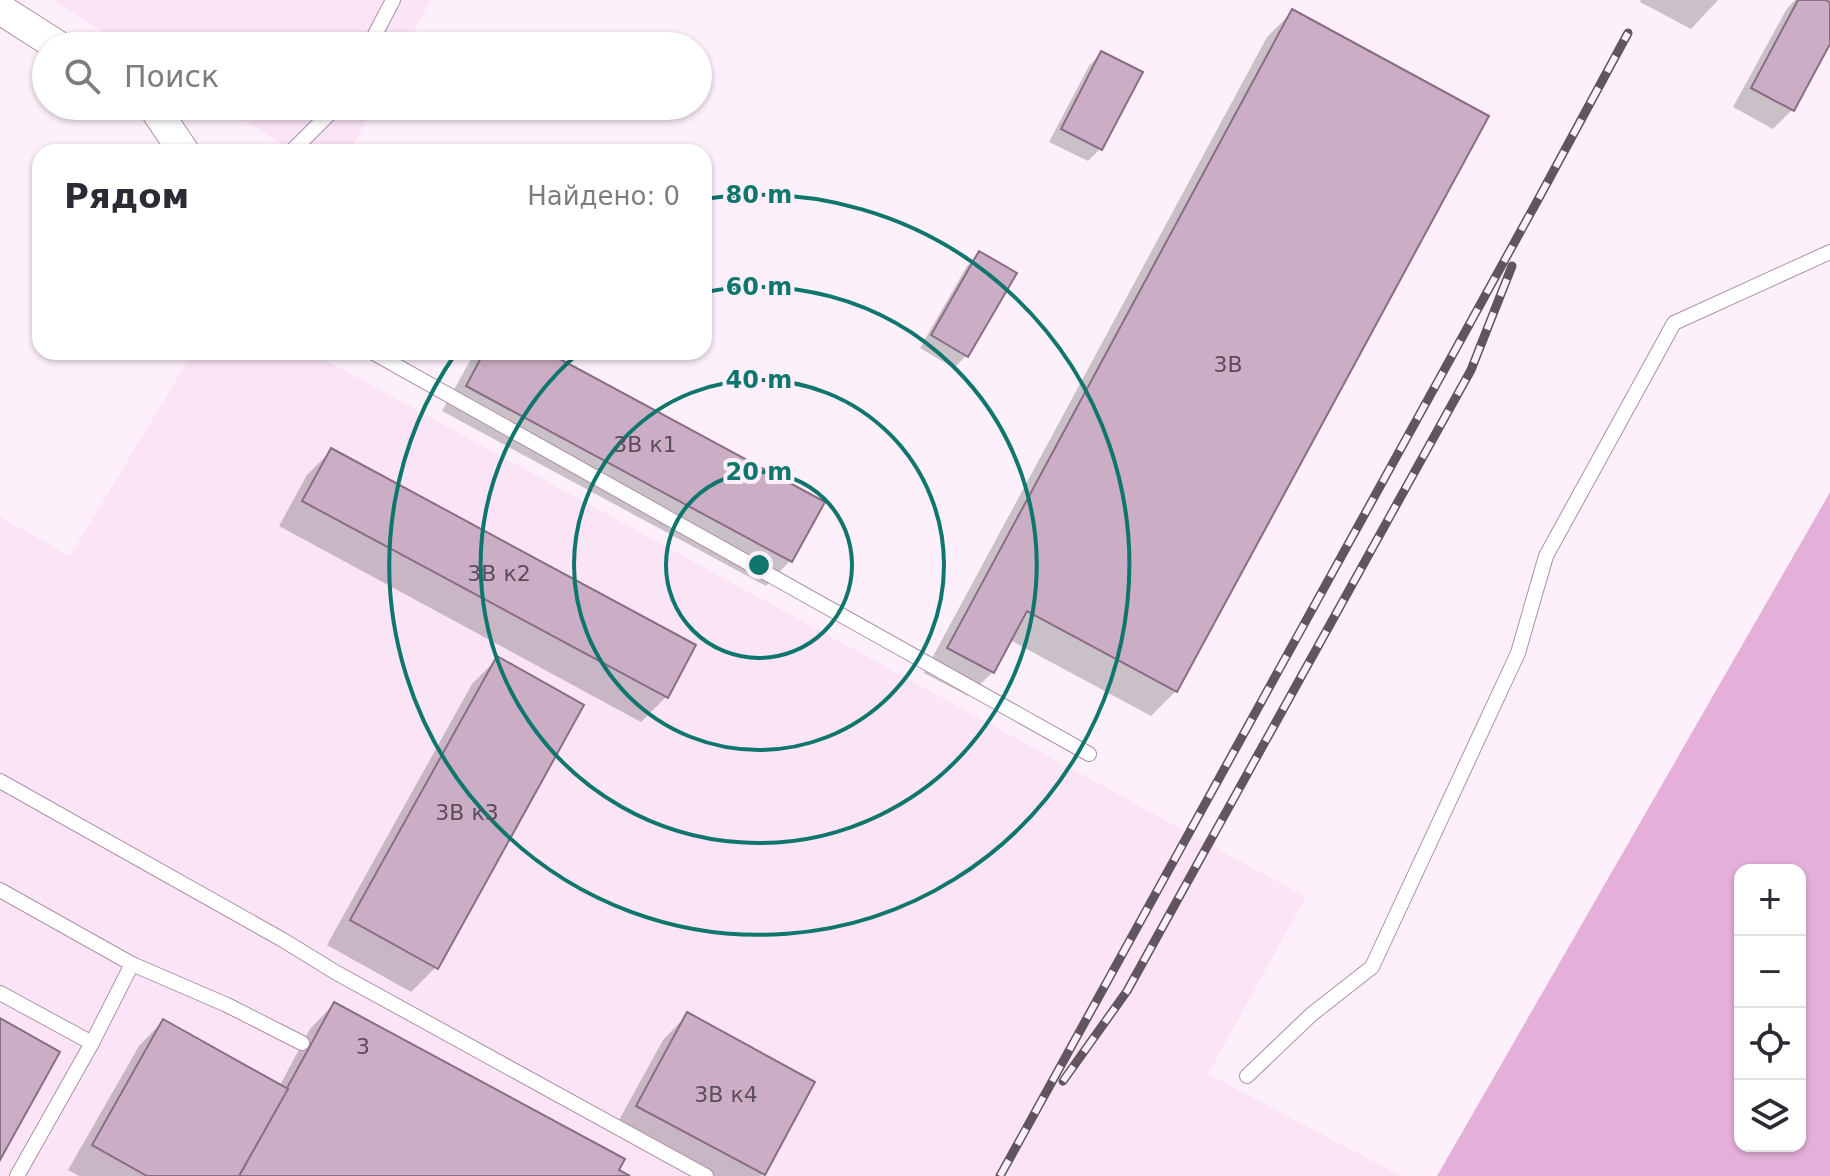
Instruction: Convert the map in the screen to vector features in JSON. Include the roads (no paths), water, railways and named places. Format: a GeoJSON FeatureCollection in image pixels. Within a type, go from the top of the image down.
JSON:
{"type":"FeatureCollection","features":[{"type":"Feature","properties":{"kind":"street"},"geometry":{"type":"LineString","coordinates":[[0,9],[36,32]]}},
{"type":"Feature","properties":{"kind":"street"},"geometry":{"type":"LineString","coordinates":[[162,120],[179,144]]}},
{"type":"Feature","properties":{"kind":"lane"},"geometry":{"type":"LineString","coordinates":[[376,32],[393,0]]}},
{"type":"Feature","properties":{"kind":"lane"},"geometry":{"type":"LineString","coordinates":[[299,144],[323,120]]}},
{"type":"Feature","properties":{"kind":"lane"},"geometry":{"type":"LineString","coordinates":[[1247,1076],[1312,1014],[1372,967],[1518,653],[1546,556],[1674,323],[1830,252]]}},
{"type":"Feature","properties":{"kind":"lane"},"geometry":{"type":"LineString","coordinates":[[386,360],[1089,754]]}},
{"type":"Feature","properties":{"kind":"lane"},"geometry":{"type":"LineString","coordinates":[[0,781],[335,972],[706,1176]]}},
{"type":"Feature","properties":{"kind":"lane"},"geometry":{"type":"LineString","coordinates":[[0,890],[132,964],[227,1005],[302,1043]]}},
{"type":"Feature","properties":{"kind":"lane"},"geometry":{"type":"LineString","coordinates":[[17,1176],[92,1043],[132,964]]}},
{"type":"Feature","properties":{"kind":"lane"},"geometry":{"type":"LineString","coordinates":[[0,993],[92,1043]]}},
{"type":"Feature","properties":{"kind":"railway"},"geometry":{"type":"LineString","coordinates":[[1000,1176],[1628,33]]}},
{"type":"Feature","properties":{"kind":"railway"},"geometry":{"type":"LineString","coordinates":[[1063,1081],[1127,991],[1471,370],[1512,266]]}}]}
